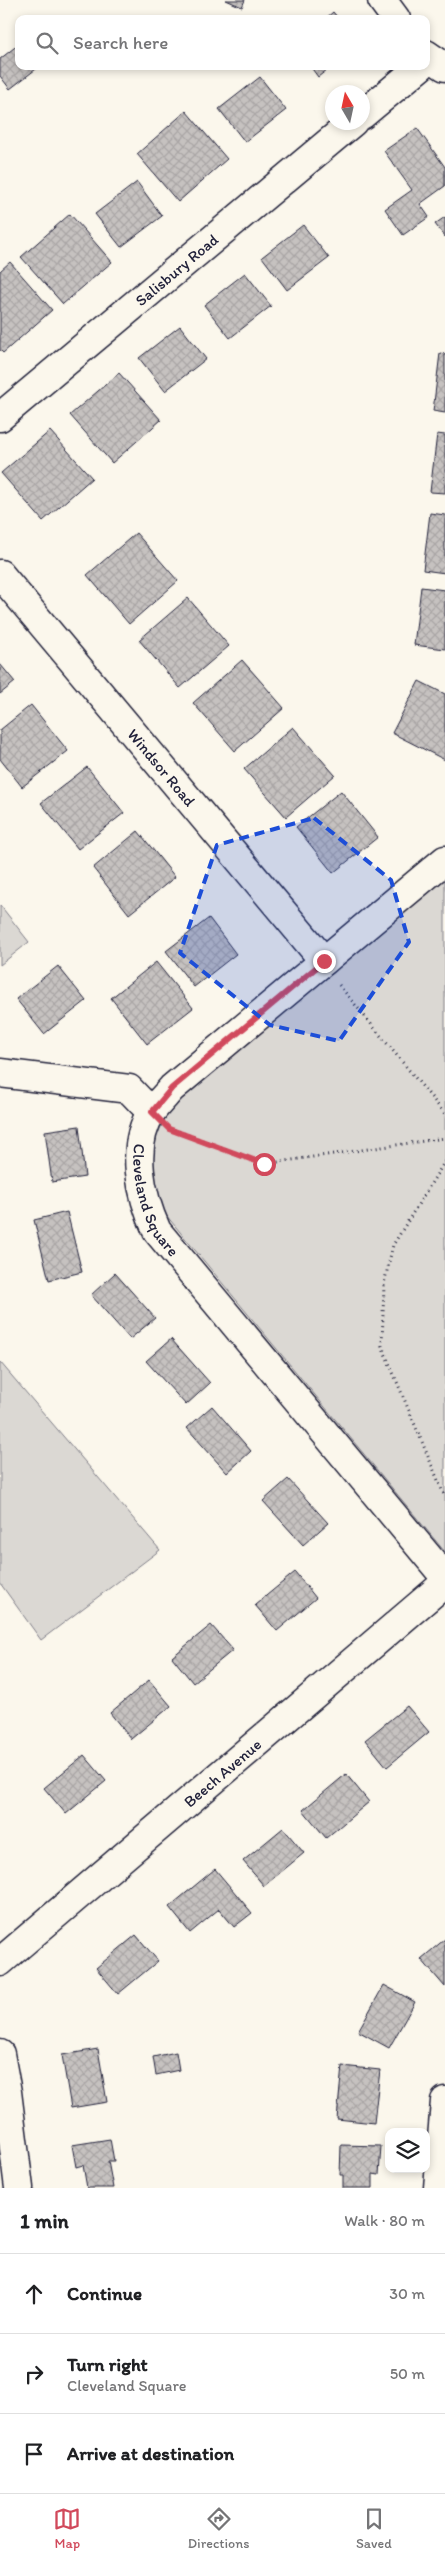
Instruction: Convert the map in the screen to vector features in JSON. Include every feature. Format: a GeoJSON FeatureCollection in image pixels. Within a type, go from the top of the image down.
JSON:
{"type":"FeatureCollection","features":[{"type":"Feature","properties":{"kind":"street"},"geometry":{"type":"LineString","coordinates":[[382,0],[393,15]]}},
{"type":"Feature","properties":{"kind":"street"},"geometry":{"type":"LineString","coordinates":[[370,109],[419,70]]}},
{"type":"Feature","properties":{"kind":"street","name":"Salisbury Road"},"geometry":{"type":"LineString","coordinates":[[0,417],[344,130]]}},
{"type":"Feature","properties":{"kind":"street","name":"Windsor Road"},"geometry":{"type":"LineString","coordinates":[[0,574],[324,961]]}},
{"type":"Feature","properties":{"kind":"street","name":"Cleveland Square"},"geometry":{"type":"LineString","coordinates":[[445,860],[172,1088],[152,1112],[142,1141],[140,1173],[145,1205],[157,1231],[445,1577]]}},
{"type":"Feature","properties":{"kind":"street"},"geometry":{"type":"LineString","coordinates":[[0,1073],[129,1089],[152,1112]]}},
{"type":"Feature","properties":{"kind":"street","name":"Beech Avenue"},"geometry":{"type":"LineString","coordinates":[[0,1962],[445,1583]]}},
{"type":"Feature","properties":{"kind":"street"},"geometry":{"type":"LineString","coordinates":[[0,2054],[7,2092],[19,2188]]}},
{"type":"Feature","properties":{"kind":"street"},"geometry":{"type":"LineString","coordinates":[[438,2188],[445,2101]]}},
{"type":"Feature","properties":{"kind":"path"},"geometry":{"type":"LineString","coordinates":[[324,961],[332,976],[445,1114]]}},
{"type":"Feature","properties":{"kind":"path"},"geometry":{"type":"LineString","coordinates":[[152,1112],[169,1129],[264,1164],[445,1138]]}},
{"type":"Feature","properties":{"kind":"path"},"geometry":{"type":"LineString","coordinates":[[445,1161],[393,1244],[384,1284],[382,1346],[445,1497]]}},
{"type":"Feature","properties":{"kind":"highlighted area"},"geometry":{"type":"Polygon","coordinates":[[[314,818],[391,880],[409,942],[339,1041],[270,1025],[180,953],[217,845],[314,818]]]}},
{"type":"Feature","properties":{"kind":"shaded area"},"geometry":{"type":"Polygon","coordinates":[[[445,878],[445,1552],[156,1203],[150,1152],[171,1104],[445,878]]]}},
{"type":"Feature","properties":{"kind":"shaded area"},"geometry":{"type":"Polygon","coordinates":[[[0,905],[29,942],[0,965],[0,905]]]}},
{"type":"Feature","properties":{"kind":"shaded area"},"geometry":{"type":"Polygon","coordinates":[[[0,1362],[160,1550],[41,1640],[0,1583],[0,1362]]]}},
{"type":"Feature","properties":{"kind":"building"},"geometry":{"type":"Polygon","coordinates":[[[226,0],[245,0],[242,7],[226,0]]]}},
{"type":"Feature","properties":{"kind":"building"},"geometry":{"type":"Polygon","coordinates":[[[15,47],[15,70],[35,70],[10,89],[0,76],[0,59],[15,47]]]}},
{"type":"Feature","properties":{"kind":"building"},"geometry":{"type":"Polygon","coordinates":[[[313,70],[327,70],[318,77],[313,70]]]}},
{"type":"Feature","properties":{"kind":"building"},"geometry":{"type":"Polygon","coordinates":[[[260,77],[286,110],[245,142],[219,109],[260,77]]]}},
{"type":"Feature","properties":{"kind":"building"},"geometry":{"type":"Polygon","coordinates":[[[186,111],[227,159],[178,202],[137,154],[186,111]]]}},
{"type":"Feature","properties":{"kind":"building"},"geometry":{"type":"Polygon","coordinates":[[[417,128],[445,167],[445,186],[420,204],[429,217],[403,235],[385,209],[412,190],[384,151],[417,128]]]}},
{"type":"Feature","properties":{"kind":"building"},"geometry":{"type":"Polygon","coordinates":[[[137,182],[162,216],[121,247],[95,214],[137,182]]]}},
{"type":"Feature","properties":{"kind":"building"},"geometry":{"type":"Polygon","coordinates":[[[70,214],[112,262],[63,304],[21,257],[70,214]]]}},
{"type":"Feature","properties":{"kind":"building"},"geometry":{"type":"Polygon","coordinates":[[[445,217],[445,237],[435,224],[445,217]]]}},
{"type":"Feature","properties":{"kind":"building"},"geometry":{"type":"Polygon","coordinates":[[[303,225],[329,258],[287,290],[262,257],[303,225]]]}},
{"type":"Feature","properties":{"kind":"building"},"geometry":{"type":"Polygon","coordinates":[[[10,262],[52,310],[3,353],[0,350],[0,271],[10,262]]]}},
{"type":"Feature","properties":{"kind":"building"},"geometry":{"type":"Polygon","coordinates":[[[245,273],[271,306],[230,338],[204,305],[245,273]]]}},
{"type":"Feature","properties":{"kind":"building"},"geometry":{"type":"Polygon","coordinates":[[[180,326],[206,359],[165,391],[139,358],[180,326]]]}},
{"type":"Feature","properties":{"kind":"building"},"geometry":{"type":"Polygon","coordinates":[[[440,353],[445,354],[445,413],[433,411],[440,353]]]}},
{"type":"Feature","properties":{"kind":"building"},"geometry":{"type":"Polygon","coordinates":[[[119,373],[161,420],[112,463],[70,415],[119,373]]]}},
{"type":"Feature","properties":{"kind":"building"},"geometry":{"type":"Polygon","coordinates":[[[50,431],[92,478],[43,521],[1,473],[50,431]]]}},
{"type":"Feature","properties":{"kind":"building"},"geometry":{"type":"Polygon","coordinates":[[[437,434],[445,435],[445,493],[430,492],[437,434]]]}},
{"type":"Feature","properties":{"kind":"building"},"geometry":{"type":"Polygon","coordinates":[[[430,513],[445,515],[445,573],[423,570],[430,513]]]}},
{"type":"Feature","properties":{"kind":"building"},"geometry":{"type":"Polygon","coordinates":[[[136,533],[178,581],[129,624],[87,575],[136,533]]]}},
{"type":"Feature","properties":{"kind":"building"},"geometry":{"type":"Polygon","coordinates":[[[421,587],[445,590],[445,649],[414,645],[421,587]]]}},
{"type":"Feature","properties":{"kind":"building"},"geometry":{"type":"Polygon","coordinates":[[[188,598],[229,646],[180,688],[139,640],[188,598]]]}},
{"type":"Feature","properties":{"kind":"building"},"geometry":{"type":"Polygon","coordinates":[[[242,660],[284,708],[235,751],[193,703],[242,660]]]}},
{"type":"Feature","properties":{"kind":"building"},"geometry":{"type":"Polygon","coordinates":[[[0,664],[15,682],[0,694],[0,664]]]}},
{"type":"Feature","properties":{"kind":"building"},"geometry":{"type":"Polygon","coordinates":[[[419,681],[445,694],[445,760],[392,733],[419,681]]]}},
{"type":"Feature","properties":{"kind":"building"},"geometry":{"type":"Polygon","coordinates":[[[31,705],[68,751],[22,787],[0,759],[0,730],[31,705]]]}},
{"type":"Feature","properties":{"kind":"building"},"geometry":{"type":"Polygon","coordinates":[[[293,727],[335,775],[286,817],[244,769],[293,727]]]}},
{"type":"Feature","properties":{"kind":"building"},"geometry":{"type":"Polygon","coordinates":[[[87,767],[124,813],[78,849],[41,803],[87,767]]]}},
{"type":"Feature","properties":{"kind":"building"},"geometry":{"type":"Polygon","coordinates":[[[341,791],[378,837],[333,873],[296,827],[341,791]]]}},
{"type":"Feature","properties":{"kind":"building"},"geometry":{"type":"Polygon","coordinates":[[[138,831],[175,877],[129,914],[93,868],[138,831]]]}},
{"type":"Feature","properties":{"kind":"building"},"geometry":{"type":"Polygon","coordinates":[[[209,918],[236,954],[194,987],[166,951],[209,918]]]}},
{"type":"Feature","properties":{"kind":"building"},"geometry":{"type":"Polygon","coordinates":[[[156,962],[193,1008],[147,1044],[111,998],[156,962]]]}},
{"type":"Feature","properties":{"kind":"building"},"geometry":{"type":"Polygon","coordinates":[[[58,966],[86,1001],[44,1034],[16,999],[58,966]]]}},
{"type":"Feature","properties":{"kind":"building"},"geometry":{"type":"Polygon","coordinates":[[[79,1126],[85,1177],[52,1182],[45,1131],[79,1126]]]}},
{"type":"Feature","properties":{"kind":"building"},"geometry":{"type":"Polygon","coordinates":[[[67,1212],[82,1272],[49,1280],[34,1220],[67,1212]]]}},
{"type":"Feature","properties":{"kind":"building"},"geometry":{"type":"Polygon","coordinates":[[[115,1273],[155,1318],[130,1339],[91,1295],[115,1273]]]}},
{"type":"Feature","properties":{"kind":"building"},"geometry":{"type":"Polygon","coordinates":[[[171,1339],[210,1383],[186,1405],[146,1361],[171,1339]]]}},
{"type":"Feature","properties":{"kind":"building"},"geometry":{"type":"Polygon","coordinates":[[[212,1406],[251,1451],[227,1473],[187,1428],[212,1406]]]}},
{"type":"Feature","properties":{"kind":"building"},"geometry":{"type":"Polygon","coordinates":[[[288,1479],[328,1523],[303,1545],[263,1501],[288,1479]]]}},
{"type":"Feature","properties":{"kind":"building"},"geometry":{"type":"Polygon","coordinates":[[[295,1572],[316,1598],[277,1631],[255,1605],[295,1572]]]}},
{"type":"Feature","properties":{"kind":"building"},"geometry":{"type":"Polygon","coordinates":[[[211,1625],[233,1650],[193,1683],[172,1657],[211,1625]]]}},
{"type":"Feature","properties":{"kind":"building"},"geometry":{"type":"Polygon","coordinates":[[[149,1680],[171,1706],[131,1739],[110,1713],[149,1680]]]}},
{"type":"Feature","properties":{"kind":"building"},"geometry":{"type":"Polygon","coordinates":[[[407,1706],[429,1732],[387,1767],[365,1740],[407,1706]]]}},
{"type":"Feature","properties":{"kind":"building"},"geometry":{"type":"Polygon","coordinates":[[[84,1755],[106,1781],[66,1814],[44,1788],[84,1755]]]}},
{"type":"Feature","properties":{"kind":"building"},"geometry":{"type":"Polygon","coordinates":[[[346,1774],[369,1802],[326,1838],[303,1810],[346,1774]]]}},
{"type":"Feature","properties":{"kind":"building"},"geometry":{"type":"Polygon","coordinates":[[[283,1828],[304,1853],[264,1886],[243,1861],[283,1828]]]}},
{"type":"Feature","properties":{"kind":"building"},"geometry":{"type":"Polygon","coordinates":[[[215,1869],[252,1913],[234,1927],[219,1909],[190,1933],[169,1907],[215,1869]]]}},
{"type":"Feature","properties":{"kind":"building"},"geometry":{"type":"Polygon","coordinates":[[[136,1935],[158,1961],[118,1994],[96,1968],[136,1935]]]}},
{"type":"Feature","properties":{"kind":"building"},"geometry":{"type":"Polygon","coordinates":[[[445,1939],[445,1987],[421,1959],[445,1939]]]}},
{"type":"Feature","properties":{"kind":"building"},"geometry":{"type":"Polygon","coordinates":[[[384,1985],[415,2002],[389,2048],[358,2031],[384,1985]]]}},
{"type":"Feature","properties":{"kind":"building"},"geometry":{"type":"Polygon","coordinates":[[[98,2049],[107,2102],[71,2108],[62,2055],[98,2049]]]}},
{"type":"Feature","properties":{"kind":"building"},"geometry":{"type":"Polygon","coordinates":[[[176,2052],[179,2070],[156,2075],[153,2057],[176,2052]]]}},
{"type":"Feature","properties":{"kind":"building"},"geometry":{"type":"Polygon","coordinates":[[[342,2066],[380,2070],[374,2123],[337,2119],[342,2066]]]}},
{"type":"Feature","properties":{"kind":"building"},"geometry":{"type":"Polygon","coordinates":[[[110,2139],[114,2161],[108,2161],[113,2188],[87,2188],[83,2165],[76,2167],[72,2145],[110,2139]]]}},
{"type":"Feature","properties":{"kind":"building"},"geometry":{"type":"Polygon","coordinates":[[[341,2145],[381,2146],[379,2175],[373,2174],[373,2188],[343,2188],[343,2175],[340,2175],[341,2145]]]}},
{"type":"Feature","properties":{"kind":"route"},"geometry":{"type":"LineString","coordinates":[[264,1164],[169,1129],[152,1112],[172,1088],[324,961]]}}]}
